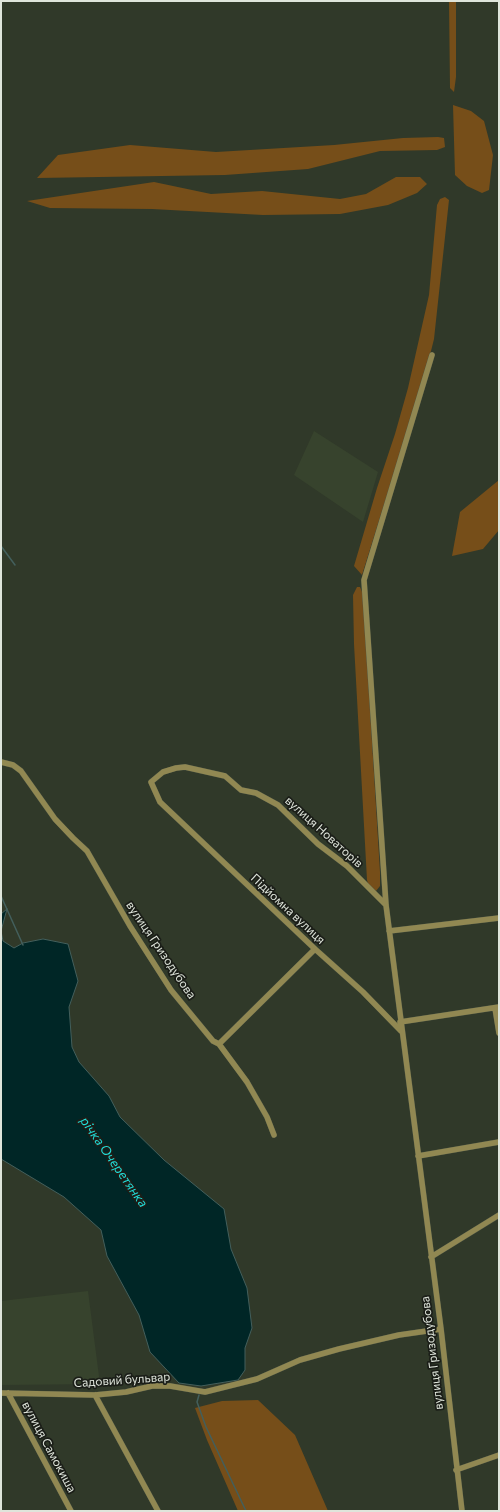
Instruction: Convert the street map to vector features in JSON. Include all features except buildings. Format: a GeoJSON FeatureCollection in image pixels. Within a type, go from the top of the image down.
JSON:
{"type":"FeatureCollection","features":[{"type":"Feature","properties":{"kind":"street","name":"вулиця Гризодубова"},"geometry":{"type":"LineString","coordinates":[[432,354],[364,580],[386,905],[401,1031],[441,1329],[456,1470],[462,1511]]}},
{"type":"Feature","properties":{"kind":"street","name":"вулиця Гризодубова"},"geometry":{"type":"LineString","coordinates":[[1,762],[17,767],[55,819],[66,832],[87,851],[130,926],[171,990],[213,1041],[219,1044],[247,1082],[267,1117],[274,1135]]}},
{"type":"Feature","properties":{"kind":"street","name":"вулиця Новаторів"},"geometry":{"type":"LineString","coordinates":[[160,802],[151,782],[163,772],[185,767],[225,776],[241,790],[256,793],[278,805],[318,844],[347,866],[386,905]]}},
{"type":"Feature","properties":{"kind":"street","name":"Підйомна вулиця"},"geometry":{"type":"LineString","coordinates":[[160,802],[315,950],[363,992],[401,1031]]}},
{"type":"Feature","properties":{"kind":"street"},"geometry":{"type":"LineString","coordinates":[[389,931],[499,918]]}},
{"type":"Feature","properties":{"kind":"street"},"geometry":{"type":"LineString","coordinates":[[219,1044],[315,950]]}},
{"type":"Feature","properties":{"kind":"street"},"geometry":{"type":"LineString","coordinates":[[400,1022],[497,1008],[499,1033]]}},
{"type":"Feature","properties":{"kind":"street"},"geometry":{"type":"LineString","coordinates":[[418,1156],[499,1142]]}},
{"type":"Feature","properties":{"kind":"street"},"geometry":{"type":"LineString","coordinates":[[431,1257],[499,1215]]}},
{"type":"Feature","properties":{"kind":"street","name":"Садовий бульвар"},"geometry":{"type":"LineString","coordinates":[[1,1393],[95,1396],[126,1392],[152,1386],[170,1386],[205,1392],[257,1379],[300,1360],[346,1347],[399,1335],[441,1329]]}},
{"type":"Feature","properties":{"kind":"street","name":"вулиця Самокиша"},"geometry":{"type":"LineString","coordinates":[[8,1394],[71,1511]]}},
{"type":"Feature","properties":{"kind":"street"},"geometry":{"type":"LineString","coordinates":[[95,1396],[158,1511]]}},
{"type":"Feature","properties":{"kind":"street"},"geometry":{"type":"LineString","coordinates":[[456,1470],[499,1455]]}},
{"type":"Feature","properties":{"kind":"shaded area"},"geometry":{"type":"Polygon","coordinates":[[[449,1],[456,1],[456,77],[454,92],[450,88],[449,1]]]}},
{"type":"Feature","properties":{"kind":"shaded area"},"geometry":{"type":"Polygon","coordinates":[[[453,105],[471,111],[484,121],[493,155],[489,190],[482,193],[467,186],[455,175],[453,105]]]}},
{"type":"Feature","properties":{"kind":"shaded area"},"geometry":{"type":"Polygon","coordinates":[[[403,138],[444,138],[445,147],[437,150],[380,151],[308,169],[225,175],[37,178],[58,155],[130,145],[216,152],[334,145],[403,138]]]}},
{"type":"Feature","properties":{"kind":"shaded area"},"geometry":{"type":"Polygon","coordinates":[[[396,177],[420,177],[427,184],[417,193],[388,205],[340,214],[263,215],[152,209],[50,208],[27,201],[154,182],[211,194],[262,191],[340,199],[366,194],[396,177]]]}},
{"type":"Feature","properties":{"kind":"shaded area"},"geometry":{"type":"Polygon","coordinates":[[[445,197],[449,200],[434,339],[426,371],[362,575],[354,566],[408,388],[429,295],[437,205],[440,199],[445,197]]]}},
{"type":"Feature","properties":{"kind":"shaded area"},"geometry":{"type":"Polygon","coordinates":[[[314,431],[378,472],[363,522],[294,475],[314,431]]]}},
{"type":"Feature","properties":{"kind":"shaded area"},"geometry":{"type":"Polygon","coordinates":[[[499,480],[499,530],[483,549],[452,556],[460,512],[499,480]]]}},
{"type":"Feature","properties":{"kind":"shaded area"},"geometry":{"type":"Polygon","coordinates":[[[357,587],[360,587],[363,594],[380,872],[380,886],[376,891],[369,887],[367,880],[354,644],[353,595],[357,587]]]}},
{"type":"Feature","properties":{"kind":"shaded area"},"geometry":{"type":"Polygon","coordinates":[[[88,1291],[100,1384],[1,1385],[1,1301],[88,1291]]]}},
{"type":"Feature","properties":{"kind":"shaded area"},"geometry":{"type":"Polygon","coordinates":[[[258,1400],[295,1435],[328,1511],[238,1511],[207,1440],[195,1408],[222,1401],[258,1400]]]}},
{"type":"Feature","properties":{"kind":"water"},"geometry":{"type":"Polygon","coordinates":[[[7,909],[1,931],[1,914],[7,909]]]}},
{"type":"Feature","properties":{"kind":"water"},"geometry":{"type":"Polygon","coordinates":[[[1,931],[3,941],[14,948],[23,943],[43,939],[68,944],[78,981],[69,1007],[72,1047],[79,1062],[109,1096],[120,1117],[164,1160],[224,1209],[231,1249],[247,1288],[252,1328],[245,1348],[245,1370],[238,1380],[201,1386],[179,1383],[150,1352],[139,1315],[107,1256],[101,1230],[64,1197],[1,1159],[1,931]]]}},
{"type":"Feature","properties":{"kind":"waterway"},"geometry":{"type":"LineString","coordinates":[[1,546],[15,565]]}},
{"type":"Feature","properties":{"kind":"waterway","name":"річка Очеретянка"},"geometry":{"type":"LineString","coordinates":[[1,896],[23,945]]}},
{"type":"Feature","properties":{"kind":"waterway","name":"річка Очеретянка"},"geometry":{"type":"LineString","coordinates":[[199,1395],[197,1402],[206,1427],[246,1511]]}}]}
